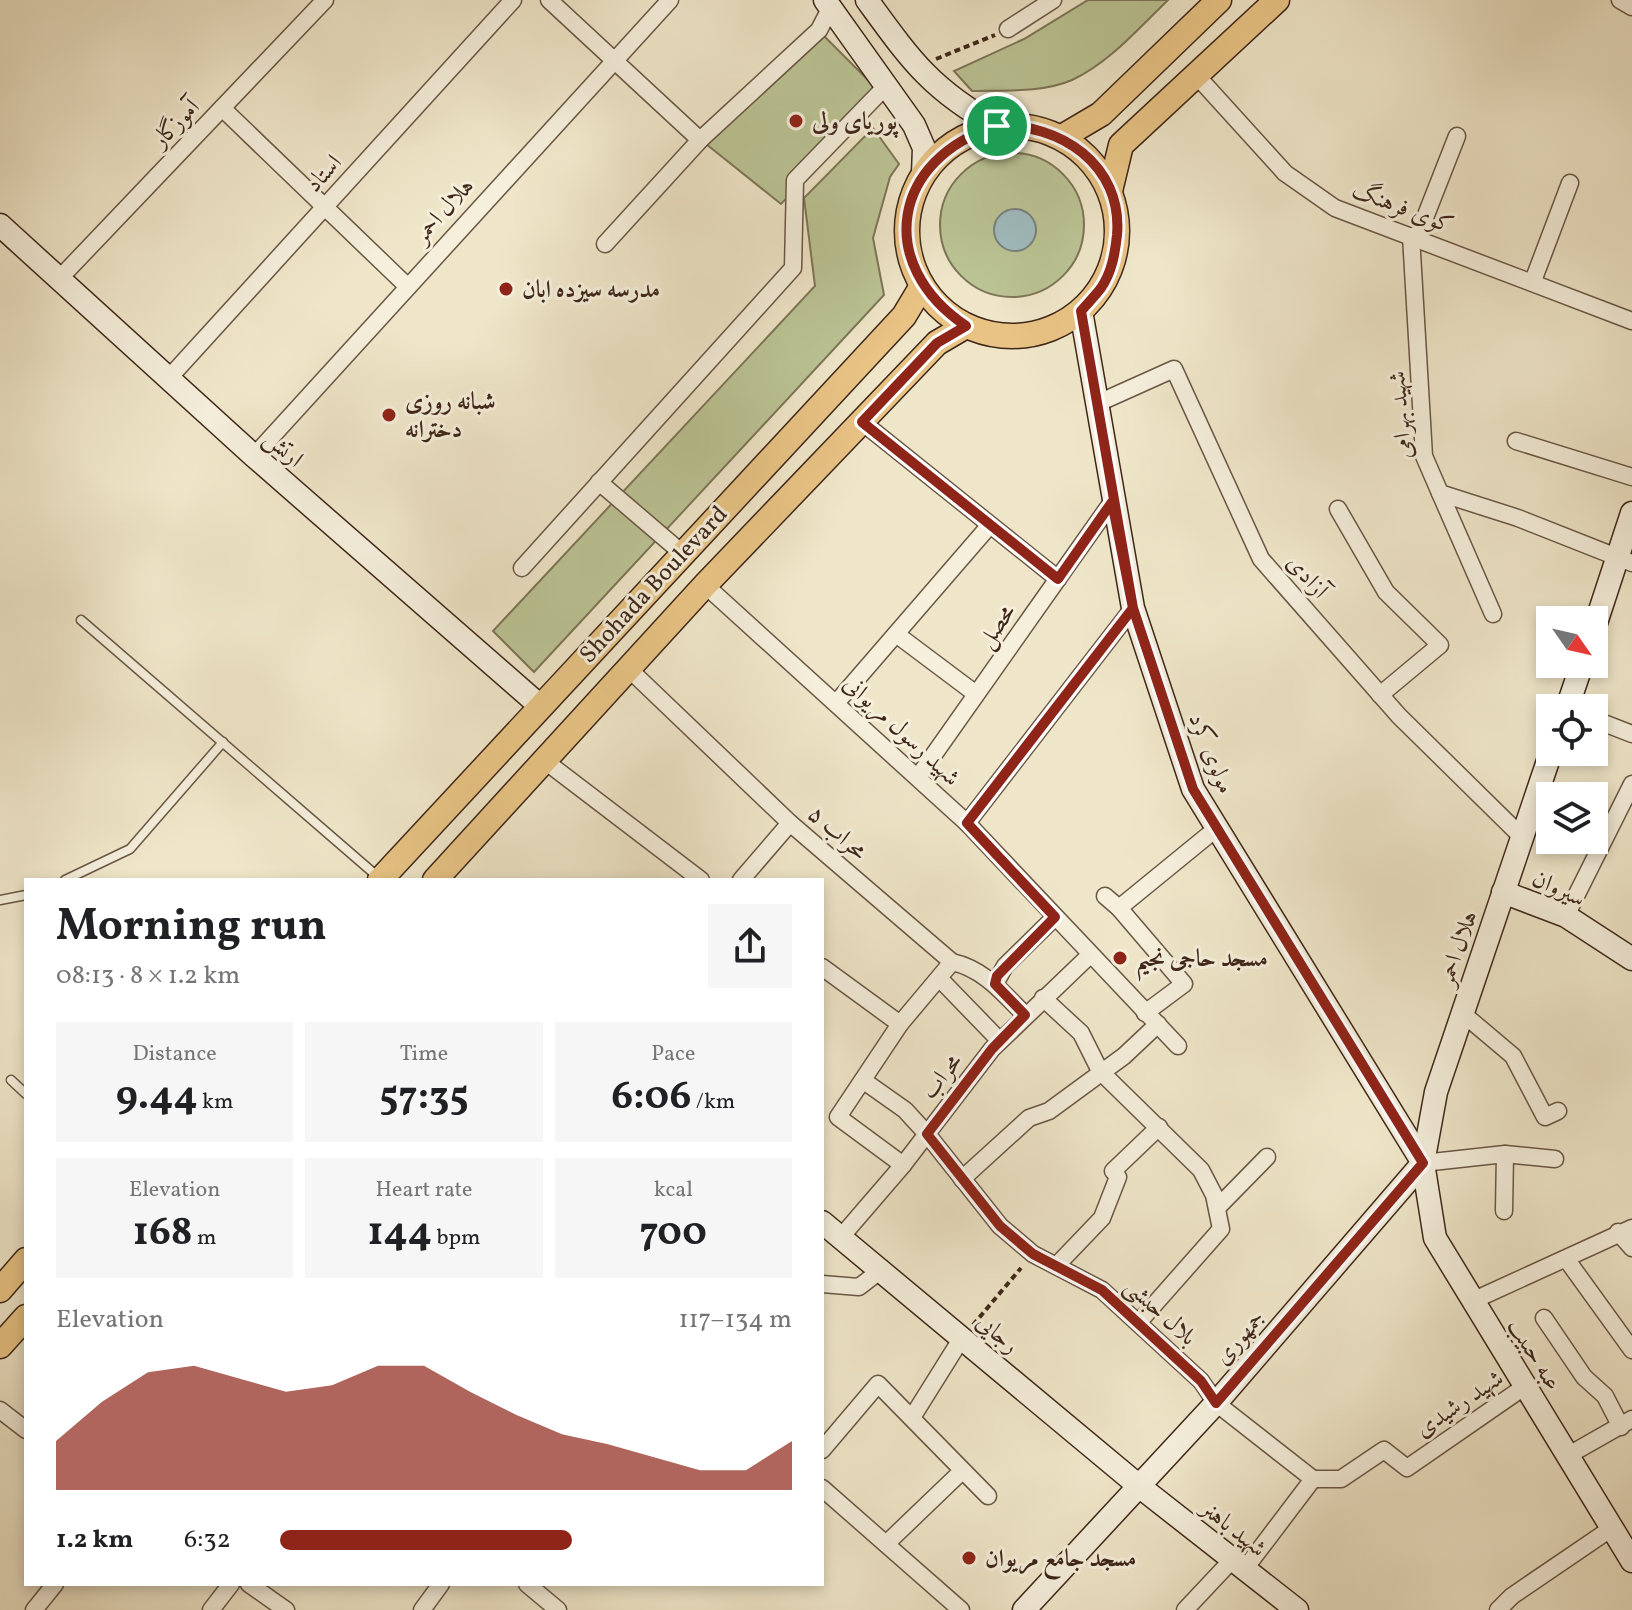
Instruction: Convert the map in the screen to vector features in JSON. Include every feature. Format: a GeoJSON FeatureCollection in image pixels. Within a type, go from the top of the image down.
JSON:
{"type":"FeatureCollection","features":[{"type":"Feature","properties":{"kind":"main road"},"geometry":{"type":"LineString","coordinates":[[868,0],[917,68],[956,104],[997,126]]}},
{"type":"Feature","properties":{"kind":"main road"},"geometry":{"type":"LineString","coordinates":[[1062,137],[1101,114],[1219,0]]}},
{"type":"Feature","properties":{"kind":"main road"},"geometry":{"type":"LineString","coordinates":[[1110,191],[1121,145],[1277,0]]}},
{"type":"Feature","properties":{"kind":"main road"},"geometry":{"type":"LineString","coordinates":[[828,4],[888,84],[924,148],[923,174]]}},
{"type":"Feature","properties":{"kind":"main road"},"geometry":{"type":"LineString","coordinates":[[1019,125],[1062,137],[1082,151],[1099,169],[1110,191],[1118,223],[1115,256],[1102,286],[1081,311],[1055,328],[1026,336],[995,335],[966,326],[941,309],[922,286],[910,259],[907,230],[911,201],[923,174],[942,151],[968,135],[997,126],[1019,125]]}},
{"type":"Feature","properties":{"kind":"main road","name":"ارتش"},"geometry":{"type":"LineString","coordinates":[[0,225],[254,456],[539,705]]}},
{"type":"Feature","properties":{"kind":"main road","name":"Shohada Boulevard"},"geometry":{"type":"LineString","coordinates":[[383,878],[539,705],[904,316],[922,286]]}},
{"type":"Feature","properties":{"kind":"main road","name":"مولوی کرد"},"geometry":{"type":"LineString","coordinates":[[1081,311],[1112,502],[1133,608],[1193,789],[1423,1163]]}},
{"type":"Feature","properties":{"kind":"main road","name":"Shohada Boulevard"},"geometry":{"type":"LineString","coordinates":[[437,878],[705,585],[937,343],[966,326]]}},
{"type":"Feature","properties":{"kind":"main road"},"geometry":{"type":"LineString","coordinates":[[1605,606],[1626,559],[1632,513]]}},
{"type":"Feature","properties":{"kind":"main road","name":"هلال احمر"},"geometry":{"type":"LineString","coordinates":[[1423,1163],[1436,1092],[1546,766]]}},
{"type":"Feature","properties":{"kind":"main road","name":"سیروان"},"geometry":{"type":"LineString","coordinates":[[1503,892],[1566,916],[1632,959]]}},
{"type":"Feature","properties":{"kind":"main road","name":"عبه حبیب"},"geometry":{"type":"LineString","coordinates":[[1423,1163],[1435,1238],[1524,1387],[1629,1551]]}},
{"type":"Feature","properties":{"kind":"main road","name":"جمهوری"},"geometry":{"type":"LineString","coordinates":[[1024,1610],[1216,1403],[1423,1163]]}},
{"type":"Feature","properties":{"kind":"main road","name":"رجایی"},"geometry":{"type":"LineString","coordinates":[[824,1224],[963,1336],[1139,1486]]}},
{"type":"Feature","properties":{"kind":"main road"},"geometry":{"type":"LineString","coordinates":[[0,1290],[24,1262]]}},
{"type":"Feature","properties":{"kind":"main road"},"geometry":{"type":"LineString","coordinates":[[0,1346],[24,1319]]}},
{"type":"Feature","properties":{"kind":"main road","name":"شهید باهنر"},"geometry":{"type":"LineString","coordinates":[[1139,1486],[1297,1610]]}},
{"type":"Feature","properties":{"kind":"street","name":"آموزگار"},"geometry":{"type":"LineString","coordinates":[[59,279],[325,0]]}},
{"type":"Feature","properties":{"kind":"street","name":"استاد"},"geometry":{"type":"LineString","coordinates":[[168,379],[513,0]]}},
{"type":"Feature","properties":{"kind":"street"},"geometry":{"type":"LineString","coordinates":[[549,0],[700,140]]}},
{"type":"Feature","properties":{"kind":"street","name":"هلال احمر"},"geometry":{"type":"LineString","coordinates":[[254,456],[670,0]]}},
{"type":"Feature","properties":{"kind":"street"},"geometry":{"type":"LineString","coordinates":[[1008,29],[1053,0]]}},
{"type":"Feature","properties":{"kind":"street"},"geometry":{"type":"LineString","coordinates":[[1620,0],[1632,7]]}},
{"type":"Feature","properties":{"kind":"street"},"geometry":{"type":"LineString","coordinates":[[605,244],[700,140],[819,30],[828,4]]}},
{"type":"Feature","properties":{"kind":"street","name":"کوی فرهنگ"},"geometry":{"type":"LineString","coordinates":[[1197,76],[1285,173],[1335,208],[1632,321]]}},
{"type":"Feature","properties":{"kind":"street"},"geometry":{"type":"LineString","coordinates":[[522,568],[793,268],[795,180],[888,84]]}},
{"type":"Feature","properties":{"kind":"street"},"geometry":{"type":"LineString","coordinates":[[222,108],[408,287]]}},
{"type":"Feature","properties":{"kind":"street"},"geometry":{"type":"LineString","coordinates":[[1414,237],[1457,136]]}},
{"type":"Feature","properties":{"kind":"street"},"geometry":{"type":"LineString","coordinates":[[1533,281],[1570,183]]}},
{"type":"Feature","properties":{"kind":"street","name":"شهید بهرامی"},"geometry":{"type":"LineString","coordinates":[[1414,237],[1424,456],[1493,614]]}},
{"type":"Feature","properties":{"kind":"street","name":"آزادی"},"geometry":{"type":"LineString","coordinates":[[1096,404],[1174,369],[1261,559],[1380,695],[1522,837]]}},
{"type":"Feature","properties":{"kind":"street"},"geometry":{"type":"LineString","coordinates":[[862,422],[1058,579]]}},
{"type":"Feature","properties":{"kind":"street"},"geometry":{"type":"LineString","coordinates":[[1516,441],[1632,477]]}},
{"type":"Feature","properties":{"kind":"street"},"geometry":{"type":"LineString","coordinates":[[599,482],[682,553]]}},
{"type":"Feature","properties":{"kind":"street"},"geometry":{"type":"LineString","coordinates":[[1440,493],[1626,559]]}},
{"type":"Feature","properties":{"kind":"street","name":"محصل"},"geometry":{"type":"LineString","coordinates":[[918,777],[1112,502]]}},
{"type":"Feature","properties":{"kind":"street"},"geometry":{"type":"LineString","coordinates":[[1338,509],[1386,592],[1440,645],[1380,695]]}},
{"type":"Feature","properties":{"kind":"street"},"geometry":{"type":"LineString","coordinates":[[837,702],[990,525]]}},
{"type":"Feature","properties":{"kind":"street","name":"شهید رسول مریوانی"},"geometry":{"type":"LineString","coordinates":[[705,585],[967,823],[1178,1046]]}},
{"type":"Feature","properties":{"kind":"street"},"geometry":{"type":"LineString","coordinates":[[967,823],[1133,608]]}},
{"type":"Feature","properties":{"kind":"street"},"geometry":{"type":"LineString","coordinates":[[896,634],[976,694]]}},
{"type":"Feature","properties":{"kind":"street","name":"محراب ۵"},"geometry":{"type":"LineString","coordinates":[[630,670],[790,823],[952,962],[972,966],[1025,1015]]}},
{"type":"Feature","properties":{"kind":"street"},"geometry":{"type":"LineString","coordinates":[[1608,725],[1632,734]]}},
{"type":"Feature","properties":{"kind":"street"},"geometry":{"type":"LineString","coordinates":[[545,761],[698,878]]}},
{"type":"Feature","properties":{"kind":"street"},"geometry":{"type":"LineString","coordinates":[[1566,916],[1632,784]]}},
{"type":"Feature","properties":{"kind":"street"},"geometry":{"type":"LineString","coordinates":[[743,878],[790,823]]}},
{"type":"Feature","properties":{"kind":"street"},"geometry":{"type":"LineString","coordinates":[[1119,908],[1217,828]]}},
{"type":"Feature","properties":{"kind":"street"},"geometry":{"type":"LineString","coordinates":[[962,1179],[1029,1118],[1049,1111],[1124,1056],[1152,1018],[1184,984],[1119,908],[1105,896]]}},
{"type":"Feature","properties":{"kind":"street"},"geometry":{"type":"LineString","coordinates":[[995,984],[1005,966],[1055,917]]}},
{"type":"Feature","properties":{"kind":"street","name":"محراب"},"geometry":{"type":"LineString","coordinates":[[841,1237],[903,1165],[1000,1041],[1090,955]]}},
{"type":"Feature","properties":{"kind":"street"},"geometry":{"type":"LineString","coordinates":[[903,1165],[838,1117],[900,1024],[952,962]]}},
{"type":"Feature","properties":{"kind":"street"},"geometry":{"type":"LineString","coordinates":[[824,968],[900,1024]]}},
{"type":"Feature","properties":{"kind":"street"},"geometry":{"type":"LineString","coordinates":[[939,978],[1000,1041]]}},
{"type":"Feature","properties":{"kind":"street"},"geometry":{"type":"LineString","coordinates":[[1043,998],[1081,1033],[1100,1071],[1201,1170],[1217,1208],[1221,1229],[1138,1323]]}},
{"type":"Feature","properties":{"kind":"street"},"geometry":{"type":"LineString","coordinates":[[1462,1013],[1513,1056],[1545,1117],[1558,1111]]}},
{"type":"Feature","properties":{"kind":"street","name":"بلال حبشی"},"geometry":{"type":"LineString","coordinates":[[864,1081],[905,1110],[1000,1226],[1033,1254],[1102,1290],[1201,1381],[1216,1403],[1313,1479]]}},
{"type":"Feature","properties":{"kind":"street"},"geometry":{"type":"LineString","coordinates":[[1056,1266],[1102,1218],[1118,1177],[1113,1171],[1159,1127]]}},
{"type":"Feature","properties":{"kind":"street"},"geometry":{"type":"LineString","coordinates":[[1423,1163],[1505,1154],[1555,1159]]}},
{"type":"Feature","properties":{"kind":"street"},"geometry":{"type":"LineString","coordinates":[[1504,1211],[1505,1154]]}},
{"type":"Feature","properties":{"kind":"street"},"geometry":{"type":"LineString","coordinates":[[1217,1208],[1267,1157]]}},
{"type":"Feature","properties":{"kind":"street"},"geometry":{"type":"LineString","coordinates":[[1472,1301],[1567,1260],[1625,1230],[1632,1248]]}},
{"type":"Feature","properties":{"kind":"street"},"geometry":{"type":"LineString","coordinates":[[1567,1260],[1632,1350]]}},
{"type":"Feature","properties":{"kind":"street"},"geometry":{"type":"LineString","coordinates":[[824,1284],[859,1287],[881,1270]]}},
{"type":"Feature","properties":{"kind":"street"},"geometry":{"type":"LineString","coordinates":[[1544,1318],[1584,1377],[1605,1396],[1626,1423],[1567,1456]]}},
{"type":"Feature","properties":{"kind":"street"},"geometry":{"type":"LineString","coordinates":[[913,1416],[963,1336]]}},
{"type":"Feature","properties":{"kind":"street"},"geometry":{"type":"LineString","coordinates":[[824,1448],[878,1384],[913,1416],[961,1472],[988,1496]]}},
{"type":"Feature","properties":{"kind":"street","name":"شهید رشیدی"},"geometry":{"type":"LineString","coordinates":[[1313,1479],[1341,1479],[1384,1450],[1407,1468],[1524,1387]]}},
{"type":"Feature","properties":{"kind":"street"},"geometry":{"type":"LineString","coordinates":[[0,1410],[24,1428]]}},
{"type":"Feature","properties":{"kind":"street"},"geometry":{"type":"LineString","coordinates":[[886,1544],[961,1472]]}},
{"type":"Feature","properties":{"kind":"street"},"geometry":{"type":"LineString","coordinates":[[1185,1610],[1238,1565],[1313,1479]]}},
{"type":"Feature","properties":{"kind":"street"},"geometry":{"type":"LineString","coordinates":[[824,1490],[961,1610]]}},
{"type":"Feature","properties":{"kind":"street"},"geometry":{"type":"LineString","coordinates":[[1498,1610],[1512,1596],[1612,1528]]}},
{"type":"Feature","properties":{"kind":"street"},"geometry":{"type":"LineString","coordinates":[[34,1610],[53,1586]]}},
{"type":"Feature","properties":{"kind":"street"},"geometry":{"type":"LineString","coordinates":[[211,1610],[229,1586]]}},
{"type":"Feature","properties":{"kind":"street"},"geometry":{"type":"LineString","coordinates":[[252,1586],[286,1610]]}},
{"type":"Feature","properties":{"kind":"street"},"geometry":{"type":"LineString","coordinates":[[422,1610],[440,1586]]}},
{"type":"Feature","properties":{"kind":"street"},"geometry":{"type":"LineString","coordinates":[[529,1586],[558,1610]]}},
{"type":"Feature","properties":{"kind":"lane"},"geometry":{"type":"LineString","coordinates":[[81,620],[379,878]]}},
{"type":"Feature","properties":{"kind":"lane"},"geometry":{"type":"LineString","coordinates":[[69,878],[130,849],[223,742]]}},
{"type":"Feature","properties":{"kind":"lane"},"geometry":{"type":"LineString","coordinates":[[0,900],[24,895]]}},
{"type":"Feature","properties":{"kind":"lane"},"geometry":{"type":"LineString","coordinates":[[11,1080],[24,1092]]}},
{"type":"Feature","properties":{"kind":"path"},"geometry":{"type":"LineString","coordinates":[[917,68],[1008,29]]}},
{"type":"Feature","properties":{"kind":"path"},"geometry":{"type":"LineString","coordinates":[[963,1336],[1033,1254]]}},
{"type":"Feature","properties":{"kind":"green space"},"geometry":{"type":"Polygon","coordinates":[[[1088,0],[1168,0],[1111,55],[1086,73],[1060,84],[1023,90],[972,91],[954,71],[1024,39],[1088,0]]]}},
{"type":"Feature","properties":{"kind":"green space","name":"پوریای ولی"},"geometry":{"type":"Polygon","coordinates":[[[819,31],[885,97],[781,204],[706,144],[819,31]]]}},
{"type":"Feature","properties":{"kind":"green space"},"geometry":{"type":"Polygon","coordinates":[[[873,128],[899,164],[890,177],[873,238],[884,295],[534,672],[493,631],[815,286],[804,198],[873,128]]]}},
{"type":"Feature","properties":{"kind":"green space"},"geometry":{"type":"Polygon","coordinates":[[[1012,153],[1040,159],[1063,174],[1078,197],[1084,225],[1078,253],[1063,276],[1040,291],[1012,297],[984,291],[961,276],[946,253],[940,225],[946,197],[961,174],[984,159],[1012,153]]]}},
{"type":"Feature","properties":{"kind":"water"},"geometry":{"type":"Polygon","coordinates":[[[1015,209],[1030,215],[1036,230],[1030,245],[1015,251],[1000,245],[994,230],[1000,215],[1015,209]]]}},
{"type":"Feature","properties":{"kind":"place","name":"پوریای ولی"},"geometry":{"type":"Point","coordinates":[796,121]}},
{"type":"Feature","properties":{"kind":"place","name":"مدرسه سیزده ابان"},"geometry":{"type":"Point","coordinates":[506,289]}},
{"type":"Feature","properties":{"kind":"place","name":"شبانه روزی دخترانه"},"geometry":{"type":"Point","coordinates":[389,415]}},
{"type":"Feature","properties":{"kind":"place","name":"مسجد حاجی نجیم"},"geometry":{"type":"Point","coordinates":[1120,958]}},
{"type":"Feature","properties":{"kind":"place","name":"مسجد جامع مریوان"},"geometry":{"type":"Point","coordinates":[969,1558]}},
{"type":"Feature","properties":{"kind":"route"},"geometry":{"type":"LineString","coordinates":[[997,126],[968,135],[942,151],[923,174],[911,201],[907,230],[910,259],[922,286],[941,309],[966,326],[937,343],[862,422],[1058,579],[1112,502],[1123,555],[1133,608],[1193,789],[1389,1103],[1423,1163],[1216,1403],[1201,1381],[1102,1290],[1033,1254],[1000,1226],[927,1134],[992,1049],[1025,1015],[995,984],[997,976],[1055,917],[967,823],[1133,608],[1112,502],[1081,311],[1102,286],[1115,256],[1118,223],[1110,191],[1099,169],[1082,151],[1062,137],[1041,128],[997,126]]}}]}
